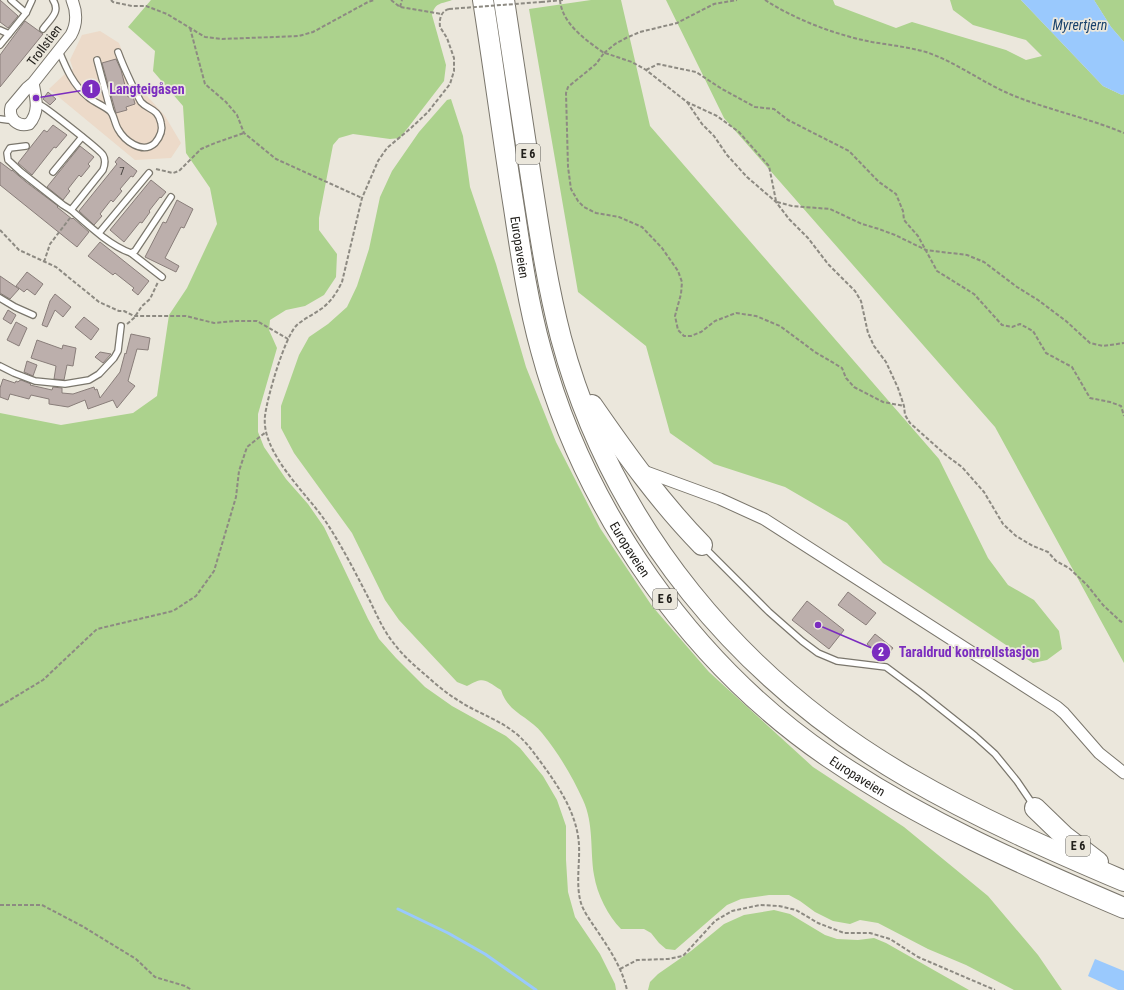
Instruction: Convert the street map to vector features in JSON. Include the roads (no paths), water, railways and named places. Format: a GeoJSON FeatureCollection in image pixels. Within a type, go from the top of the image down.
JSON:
{"type":"FeatureCollection","features":[{"type":"Feature","properties":{"kind":"highway","name":"Europaveien"},"geometry":{"type":"LineString","coordinates":[[483,0],[523,265],[541,349],[564,420],[587,473],[620,535],[638,562],[691,632],[717,660],[770,711],[827,756],[875,787],[932,819],[1000,853],[1124,908]]}},
{"type":"Feature","properties":{"kind":"highway","name":"Europaveien"},"geometry":{"type":"LineString","coordinates":[[504,0],[547,273],[562,341],[586,412],[608,462],[639,519],[662,554],[709,615],[734,643],[787,693],[843,736],[909,778],[991,821],[1047,848],[1124,881]]}},
{"type":"Feature","properties":{"kind":"highway","name":"E 6"},"geometry":{"type":"LineString","coordinates":[[574,378],[636,468],[663,502],[702,545]]}},
{"type":"Feature","properties":{"kind":"highway","name":"E 6"},"geometry":{"type":"LineString","coordinates":[[1035,808],[1064,836],[1124,881]]}},
{"type":"Feature","properties":{"kind":"street","name":"Trollstien"},"geometry":{"type":"LineString","coordinates":[[12,118],[10,111],[11,107],[27,88],[33,84],[68,40],[75,27],[76,15],[72,0]]}},
{"type":"Feature","properties":{"kind":"street"},"geometry":{"type":"LineString","coordinates":[[12,118],[21,125],[29,124],[36,114],[33,84]]}},
{"type":"Feature","properties":{"kind":"street"},"geometry":{"type":"LineString","coordinates":[[636,468],[742,508],[764,519],[812,549],[1057,706],[1099,753],[1124,773]]}},
{"type":"Feature","properties":{"kind":"lane"},"geometry":{"type":"LineString","coordinates":[[11,0],[26,13]]}},
{"type":"Feature","properties":{"kind":"lane"},"geometry":{"type":"LineString","coordinates":[[0,45],[26,13],[32,0]]}},
{"type":"Feature","properties":{"kind":"lane"},"geometry":{"type":"LineString","coordinates":[[43,28],[56,12],[56,7],[52,0]]}},
{"type":"Feature","properties":{"kind":"lane"},"geometry":{"type":"LineString","coordinates":[[0,30],[9,34]]}},
{"type":"Feature","properties":{"kind":"lane"},"geometry":{"type":"LineString","coordinates":[[59,51],[70,75],[81,91],[88,98],[111,112]]}},
{"type":"Feature","properties":{"kind":"lane"},"geometry":{"type":"LineString","coordinates":[[97,60],[111,112],[118,129],[124,137],[137,146],[144,148],[151,146],[159,137],[161,123],[153,109],[141,102],[125,72],[118,52]]}},
{"type":"Feature","properties":{"kind":"lane"},"geometry":{"type":"LineString","coordinates":[[36,104],[40,104],[82,137],[103,155],[106,163],[103,170],[73,211]]}},
{"type":"Feature","properties":{"kind":"lane"},"geometry":{"type":"LineString","coordinates":[[0,119],[8,120],[12,118]]}},
{"type":"Feature","properties":{"kind":"lane"},"geometry":{"type":"LineString","coordinates":[[53,172],[82,137]]}},
{"type":"Feature","properties":{"kind":"lane"},"geometry":{"type":"LineString","coordinates":[[26,146],[10,148],[7,153],[8,160],[63,205],[73,211],[98,233],[124,251],[131,253],[162,277]]}},
{"type":"Feature","properties":{"kind":"lane"},"geometry":{"type":"LineString","coordinates":[[98,233],[149,173]]}},
{"type":"Feature","properties":{"kind":"lane"},"geometry":{"type":"LineString","coordinates":[[131,253],[135,251],[171,197]]}},
{"type":"Feature","properties":{"kind":"lane"},"geometry":{"type":"LineString","coordinates":[[0,298],[33,315]]}},
{"type":"Feature","properties":{"kind":"lane"},"geometry":{"type":"LineString","coordinates":[[0,366],[35,381],[65,384],[89,380],[99,374],[114,358],[118,351],[121,326]]}},
{"type":"Feature","properties":{"kind":"lane"},"geometry":{"type":"LineString","coordinates":[[702,545],[769,612],[818,653],[837,661],[886,667],[976,736],[995,754],[1017,781],[1035,808]]}},
{"type":"Feature","properties":{"kind":"water","name":"Myrertjern"},"geometry":{"type":"Polygon","coordinates":[[[1021,0],[1094,0],[1111,27],[1124,42],[1124,94],[1122,95],[1103,86],[1021,0]]]}},
{"type":"Feature","properties":{"kind":"water"},"geometry":{"type":"Polygon","coordinates":[[[1095,959],[1124,971],[1124,990],[1118,990],[1088,976],[1095,959]]]}},
{"type":"Feature","properties":{"kind":"waterway"},"geometry":{"type":"LineString","coordinates":[[398,909],[448,933],[485,954],[536,990]]}},
{"type":"Feature","properties":{"kind":"place","name":"Langteigåsen"},"geometry":{"type":"Point","coordinates":[36,98]}},
{"type":"Feature","properties":{"kind":"place","name":"Taraldrud kontrollstasjon"},"geometry":{"type":"Point","coordinates":[818,625]}}]}
